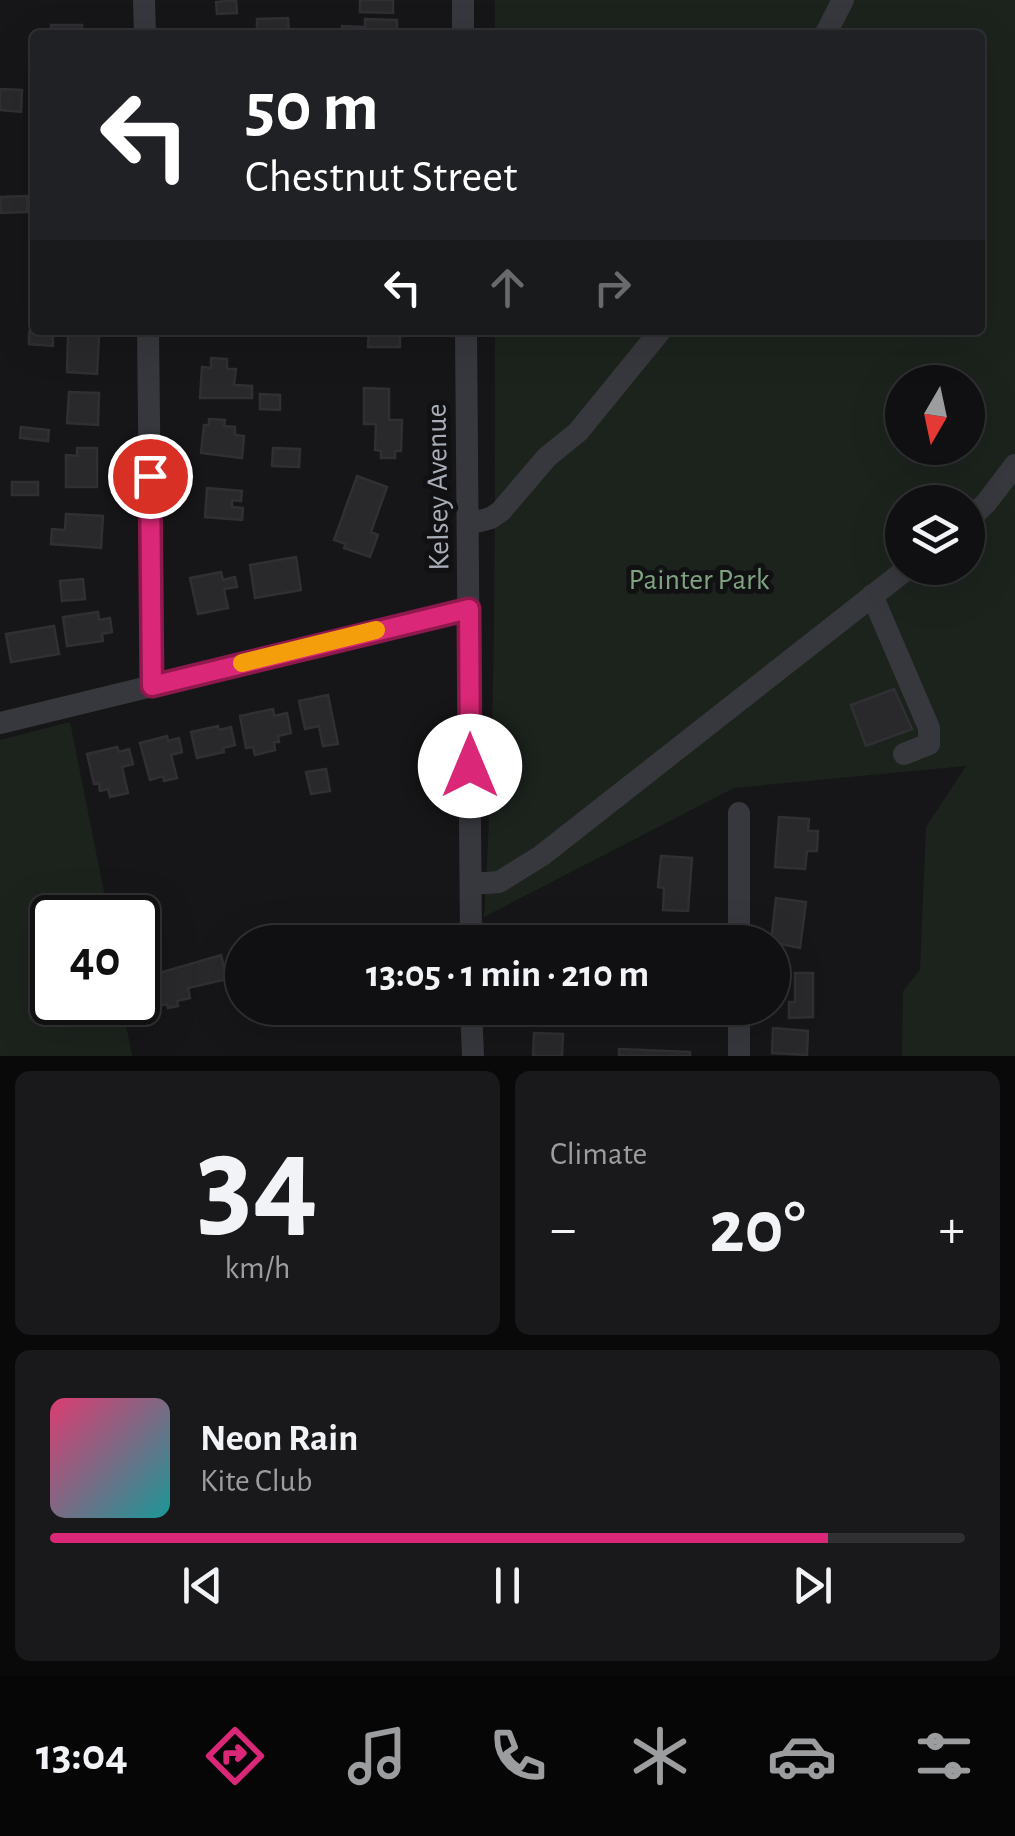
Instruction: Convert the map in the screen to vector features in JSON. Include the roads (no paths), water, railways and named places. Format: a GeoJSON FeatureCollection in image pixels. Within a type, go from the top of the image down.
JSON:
{"type":"FeatureCollection","features":[{"type":"Feature","properties":{"kind":"street"},"geometry":{"type":"LineString","coordinates":[[144,0],[144,30]]}},
{"type":"Feature","properties":{"kind":"street"},"geometry":{"type":"LineString","coordinates":[[463,0],[463,30]]}},
{"type":"Feature","properties":{"kind":"street"},"geometry":{"type":"LineString","coordinates":[[827,30],[842,0]]}},
{"type":"Feature","properties":{"kind":"street"},"geometry":{"type":"LineString","coordinates":[[148,335],[152,686]]}},
{"type":"Feature","properties":{"kind":"street","name":"Kelsey Avenue"},"geometry":{"type":"LineString","coordinates":[[466,335],[471,925]]}},
{"type":"Feature","properties":{"kind":"street"},"geometry":{"type":"LineString","coordinates":[[468,524],[501,512],[546,457],[578,432],[657,335]]}},
{"type":"Feature","properties":{"kind":"street"},"geometry":{"type":"LineString","coordinates":[[985,503],[1015,465]]}},
{"type":"Feature","properties":{"kind":"street"},"geometry":{"type":"LineString","coordinates":[[471,884],[499,882],[541,856],[885,585]]}},
{"type":"Feature","properties":{"kind":"street"},"geometry":{"type":"LineString","coordinates":[[872,595],[929,728],[930,744],[904,754]]}},
{"type":"Feature","properties":{"kind":"street"},"geometry":{"type":"LineString","coordinates":[[0,723],[469,609]]}},
{"type":"Feature","properties":{"kind":"street"},"geometry":{"type":"LineString","coordinates":[[738,925],[739,813]]}},
{"type":"Feature","properties":{"kind":"street"},"geometry":{"type":"LineString","coordinates":[[472,1025],[473,1056]]}},
{"type":"Feature","properties":{"kind":"street"},"geometry":{"type":"LineString","coordinates":[[738,1025],[738,1056]]}},
{"type":"Feature","properties":{"kind":"park label","name":"Painter Park"},"geometry":{"type":"Point","coordinates":[699,580]}}]}
